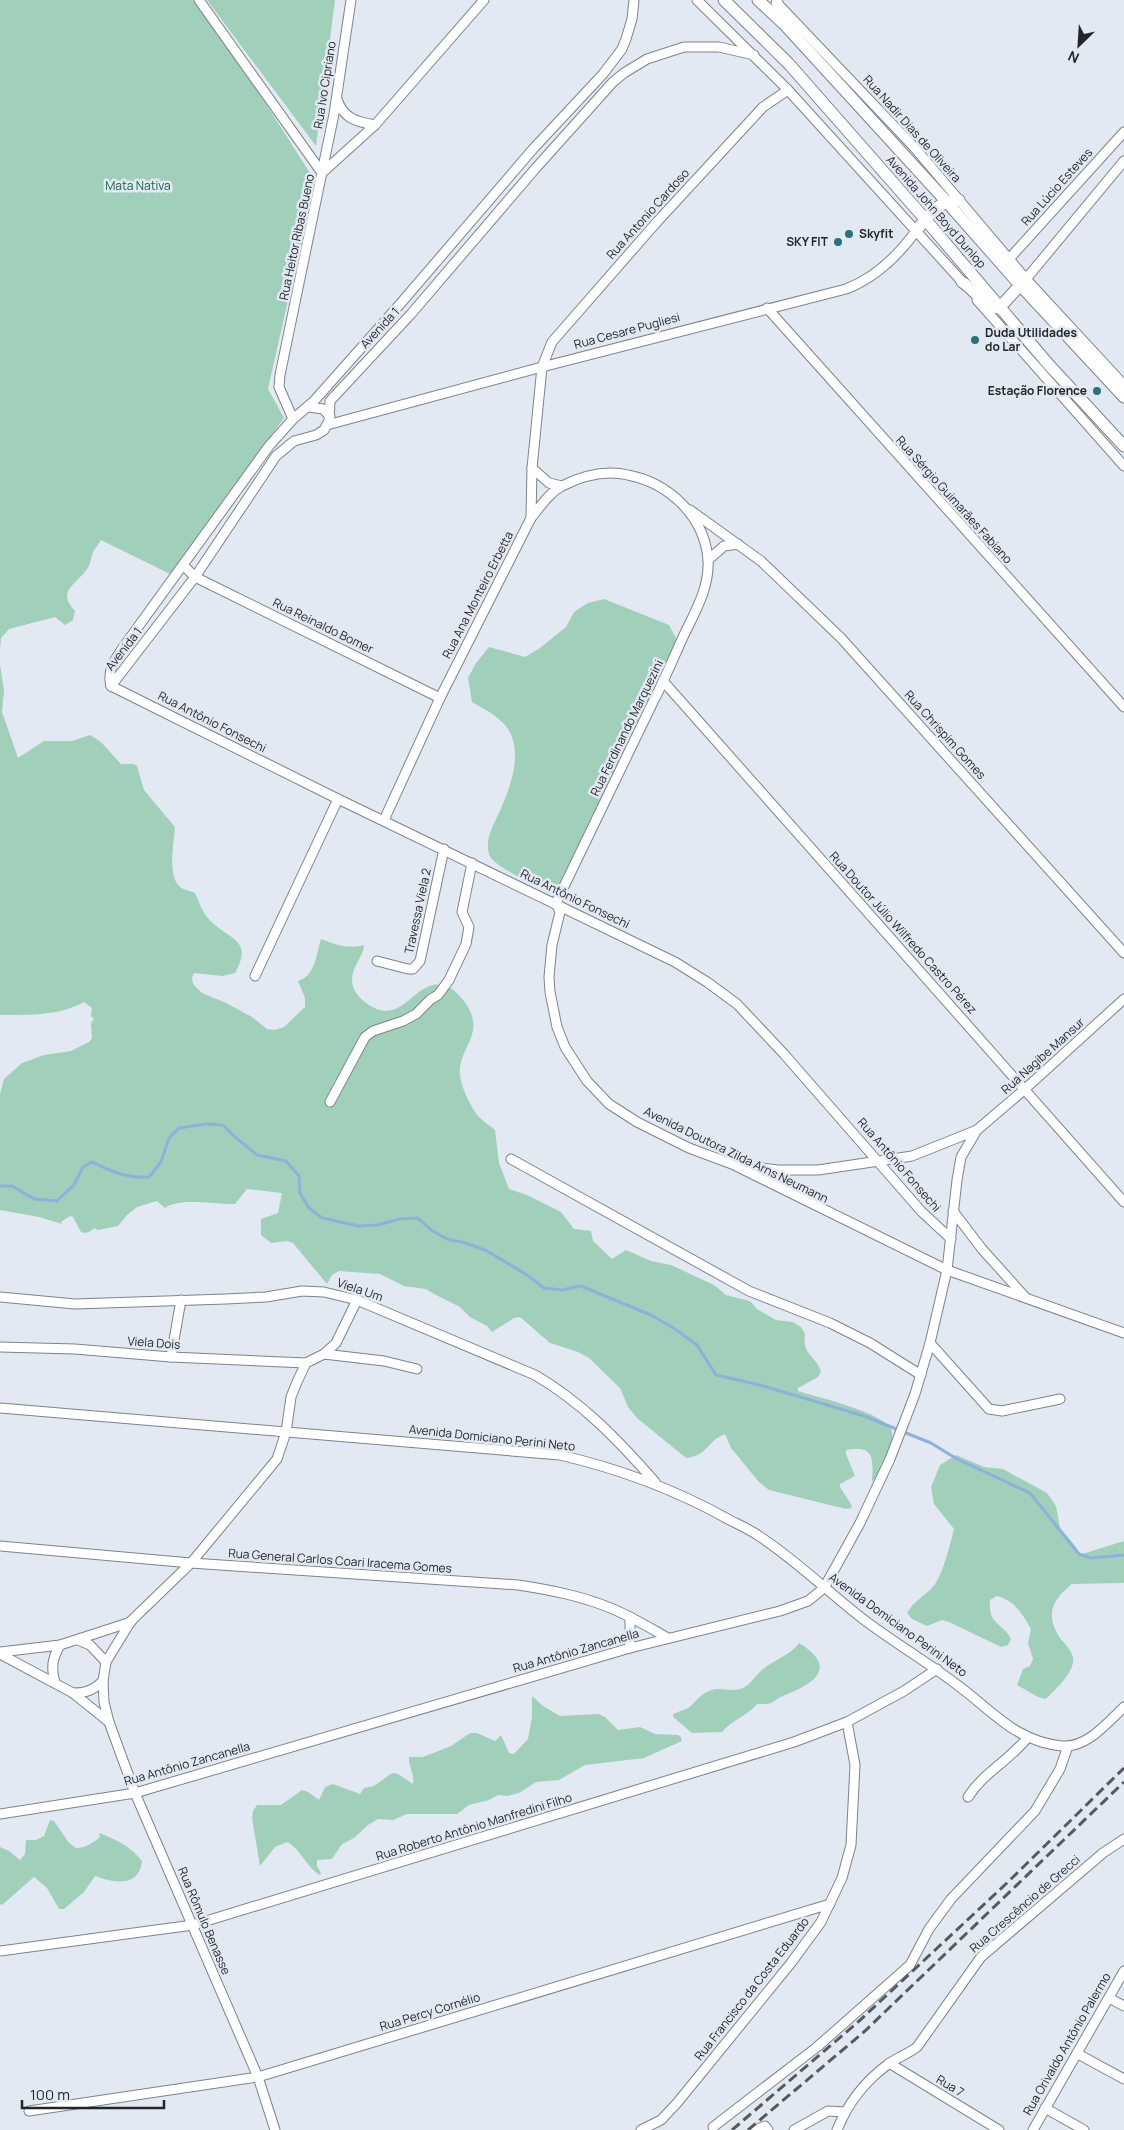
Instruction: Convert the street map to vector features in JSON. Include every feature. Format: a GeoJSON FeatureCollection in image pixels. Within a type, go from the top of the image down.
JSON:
{"type":"FeatureCollection","features":[{"type":"Feature","properties":{"kind":"main road","name":"Avenida John Boyd Dunlop"},"geometry":{"type":"LineString","coordinates":[[724,0],[789,64],[925,219],[1049,365],[1124,446]]}},
{"type":"Feature","properties":{"kind":"main road","name":"Avenida John Boyd Dunlop"},"geometry":{"type":"LineString","coordinates":[[758,0],[785,25],[1023,282],[1124,397]]}},
{"type":"Feature","properties":{"kind":"main road"},"geometry":{"type":"LineString","coordinates":[[775,2],[785,25]]}},
{"type":"Feature","properties":{"kind":"main road"},"geometry":{"type":"LineString","coordinates":[[916,232],[935,208],[946,201],[959,200]]}},
{"type":"Feature","properties":{"kind":"main road"},"geometry":{"type":"LineString","coordinates":[[962,282],[971,287],[989,308],[995,309],[1000,307],[1023,282]]}},
{"type":"Feature","properties":{"kind":"street"},"geometry":{"type":"LineString","coordinates":[[199,0],[322,173]]}},
{"type":"Feature","properties":{"kind":"street","name":"Rua Ivo Cipriano"},"geometry":{"type":"LineString","coordinates":[[322,173],[351,0]]}},
{"type":"Feature","properties":{"kind":"street","name":"Rua Heitor Ribas Bueno"},"geometry":{"type":"LineString","coordinates":[[293,418],[282,398],[279,387],[322,173],[375,125],[484,0]]}},
{"type":"Feature","properties":{"kind":"street","name":"Avenida 1"},"geometry":{"type":"LineString","coordinates":[[111,686],[109,677],[112,665],[269,446],[293,418],[309,407],[401,304],[622,49],[632,19],[634,0]]}},
{"type":"Feature","properties":{"kind":"street","name":"Avenida John Boyd Dunlop"},"geometry":{"type":"LineString","coordinates":[[697,0],[788,90],[962,282],[986,312],[1124,466]]}},
{"type":"Feature","properties":{"kind":"street","name":"Rua Nadir Dias de Oliveira"},"geometry":{"type":"LineString","coordinates":[[775,2],[791,15],[914,147],[1009,259],[1023,282],[1124,385]]}},
{"type":"Feature","properties":{"kind":"street","name":"Avenida 1"},"geometry":{"type":"LineString","coordinates":[[111,686],[195,577],[276,456],[294,441],[320,433],[328,421],[330,401],[410,314],[535,169],[624,73],[659,54],[684,47],[719,47],[754,55]]}},
{"type":"Feature","properties":{"kind":"street","name":"Rua Antonio Cardoso"},"geometry":{"type":"LineString","coordinates":[[542,366],[552,342],[656,223],[763,107],[788,90]]}},
{"type":"Feature","properties":{"kind":"street"},"geometry":{"type":"LineString","coordinates":[[336,96],[340,107],[351,119],[375,125]]}},
{"type":"Feature","properties":{"kind":"street","name":"Rua Lúcio Esteves"},"geometry":{"type":"LineString","coordinates":[[1009,259],[1124,132]]}},
{"type":"Feature","properties":{"kind":"street"},"geometry":{"type":"LineString","coordinates":[[1023,282],[1124,161]]}},
{"type":"Feature","properties":{"kind":"street","name":"Rua Cesare Pugliesi"},"geometry":{"type":"LineString","coordinates":[[328,421],[846,289],[861,283],[887,264],[916,232]]}},
{"type":"Feature","properties":{"kind":"street","name":"Rua Sérgio Guimarães Fabiano"},"geometry":{"type":"LineString","coordinates":[[767,308],[1124,707]]}},
{"type":"Feature","properties":{"kind":"street","name":"Rua Ana Monteiro Erbetta"},"geometry":{"type":"LineString","coordinates":[[384,820],[440,698],[531,518],[532,468],[542,366]]}},
{"type":"Feature","properties":{"kind":"street"},"geometry":{"type":"LineString","coordinates":[[309,407],[323,409],[328,421]]}},
{"type":"Feature","properties":{"kind":"street"},"geometry":{"type":"LineString","coordinates":[[532,468],[549,483],[562,486]]}},
{"type":"Feature","properties":{"kind":"street","name":"Rua Chrispim Gomes"},"geometry":{"type":"LineString","coordinates":[[531,518],[547,498],[562,486],[594,474],[615,472],[640,477],[668,492],[761,561],[841,638],[1124,953]]}},
{"type":"Feature","properties":{"kind":"street","name":"Rua Chrispim Gomes"},"geometry":{"type":"LineString","coordinates":[[688,508],[704,540],[708,560]]}},
{"type":"Feature","properties":{"kind":"street"},"geometry":{"type":"LineString","coordinates":[[708,560],[724,546],[738,544]]}},
{"type":"Feature","properties":{"kind":"street","name":"Rua Ferdinando Marquezini"},"geometry":{"type":"LineString","coordinates":[[556,903],[664,681],[704,590],[708,560]]}},
{"type":"Feature","properties":{"kind":"street","name":"Rua Reinaldo Bomer"},"geometry":{"type":"LineString","coordinates":[[183,565],[195,577],[440,698]]}},
{"type":"Feature","properties":{"kind":"street","name":"Rua Doutor Júlio Wilfredo Castro Pérez"},"geometry":{"type":"LineString","coordinates":[[664,681],[1124,1202]]}},
{"type":"Feature","properties":{"kind":"street","name":"Rua Antônio Fonsechi"},"geometry":{"type":"LineString","coordinates":[[111,686],[338,799],[675,962],[737,1004],[921,1211],[952,1239]]}},
{"type":"Feature","properties":{"kind":"street"},"geometry":{"type":"LineString","coordinates":[[255,976],[338,799]]}},
{"type":"Feature","properties":{"kind":"street","name":"Travessa Viela 2"},"geometry":{"type":"LineString","coordinates":[[377,961],[408,969],[414,969],[420,962],[444,850]]}},
{"type":"Feature","properties":{"kind":"street"},"geometry":{"type":"LineString","coordinates":[[330,1102],[365,1037],[373,1031],[403,1022],[416,1014],[431,999],[438,995],[449,980],[466,944],[469,927],[462,912],[472,864]]}},
{"type":"Feature","properties":{"kind":"street","name":"Avenida Doutora Zilda Arns Neumann"},"geometry":{"type":"LineString","coordinates":[[556,903],[560,912],[552,946],[549,978],[557,1026],[565,1047],[587,1081],[610,1104],[637,1122],[689,1148],[732,1164],[947,1270],[1124,1333]]}},
{"type":"Feature","properties":{"kind":"street","name":"Rua Nagibe Mansur"},"geometry":{"type":"LineString","coordinates":[[732,1164],[778,1170],[818,1170],[879,1162],[912,1156],[977,1130],[1025,1090],[1124,999]]}},
{"type":"Feature","properties":{"kind":"street","name":"Rua Nagibe Mansur"},"geometry":{"type":"LineString","coordinates":[[947,1270],[961,1157],[977,1130]]}},
{"type":"Feature","properties":{"kind":"street"},"geometry":{"type":"LineString","coordinates":[[512,1159],[748,1291],[830,1323],[870,1343],[921,1375]]}},
{"type":"Feature","properties":{"kind":"street","name":"Avenida Doutora Zilda Arns Neumann"},"geometry":{"type":"LineString","coordinates":[[954,1211],[982,1249],[1028,1300]]}},
{"type":"Feature","properties":{"kind":"street","name":"Rua Antônio Zancanella"},"geometry":{"type":"LineString","coordinates":[[0,1814],[135,1794],[630,1648],[780,1611],[808,1600],[824,1588],[860,1523],[897,1442],[921,1375],[947,1270]]}},
{"type":"Feature","properties":{"kind":"street","name":"Viela Um"},"geometry":{"type":"LineString","coordinates":[[0,1297],[75,1304],[266,1297],[302,1291],[324,1292],[357,1300],[535,1375],[554,1386],[596,1419],[657,1484]]}},
{"type":"Feature","properties":{"kind":"street"},"geometry":{"type":"LineString","coordinates":[[171,1358],[181,1300]]}},
{"type":"Feature","properties":{"kind":"street"},"geometry":{"type":"LineString","coordinates":[[73,1693],[84,1693],[93,1690],[103,1681],[106,1662],[131,1622],[192,1563],[277,1459],[286,1432],[291,1397],[306,1363],[324,1354],[336,1343],[343,1333],[357,1300]]}},
{"type":"Feature","properties":{"kind":"street"},"geometry":{"type":"LineString","coordinates":[[930,1344],[989,1409],[1002,1411],[1060,1399]]}},
{"type":"Feature","properties":{"kind":"street","name":"Viela Dois"},"geometry":{"type":"LineString","coordinates":[[0,1347],[74,1349],[171,1358],[306,1363]]}},
{"type":"Feature","properties":{"kind":"street"},"geometry":{"type":"LineString","coordinates":[[324,1354],[384,1361],[417,1369]]}},
{"type":"Feature","properties":{"kind":"street","name":"Avenida Domiciano Perini Neto"},"geometry":{"type":"LineString","coordinates":[[0,1408],[560,1456],[605,1466],[657,1484],[710,1509],[759,1536],[865,1620],[975,1697],[1014,1732],[1040,1742],[1068,1746]]}},
{"type":"Feature","properties":{"kind":"street","name":"Rua General Carlos Coari Iracema Gomes"},"geometry":{"type":"LineString","coordinates":[[0,1546],[192,1563],[518,1585],[564,1592],[613,1609],[668,1638]]}},
{"type":"Feature","properties":{"kind":"street"},"geometry":{"type":"LineString","coordinates":[[630,1617],[630,1648]]}},
{"type":"Feature","properties":{"kind":"street"},"geometry":{"type":"LineString","coordinates":[[0,1653],[60,1645],[131,1622]]}},
{"type":"Feature","properties":{"kind":"street"},"geometry":{"type":"LineString","coordinates":[[78,1640],[90,1645],[106,1662]]}},
{"type":"Feature","properties":{"kind":"street"},"geometry":{"type":"LineString","coordinates":[[55,1683],[51,1668],[53,1657],[60,1645]]}},
{"type":"Feature","properties":{"kind":"street"},"geometry":{"type":"LineString","coordinates":[[0,1653],[73,1693],[109,1722]]}},
{"type":"Feature","properties":{"kind":"street","name":"Rua Roberto Antônio Manfredini Filho"},"geometry":{"type":"LineString","coordinates":[[0,1951],[193,1925],[718,1766],[847,1722],[904,1691],[937,1669]]}},
{"type":"Feature","properties":{"kind":"street","name":"Rua Rômulo Benasse"},"geometry":{"type":"LineString","coordinates":[[103,1681],[104,1702],[109,1722],[135,1794],[258,2077],[275,2130]]}},
{"type":"Feature","properties":{"kind":"street"},"geometry":{"type":"LineString","coordinates":[[713,2127],[817,2047],[910,1965],[929,1929],[951,1899],[1035,1811],[1060,1769],[1068,1746],[1083,1742],[1124,1707]]}},
{"type":"Feature","properties":{"kind":"street","name":"Rua Francisco da Costa Eduardo"},"geometry":{"type":"LineString","coordinates":[[641,2130],[660,2120],[677,2103],[791,1963],[821,1922],[842,1878],[851,1845],[855,1766],[847,1722]]}},
{"type":"Feature","properties":{"kind":"street"},"geometry":{"type":"LineString","coordinates":[[968,1797],[980,1780],[1010,1758],[1028,1737]]}},
{"type":"Feature","properties":{"kind":"street","name":"Rua Crescêncio de Grecci"},"geometry":{"type":"LineString","coordinates":[[837,2130],[844,2112],[854,2096],[889,2063],[904,2057],[918,2047],[981,1957],[1103,1853],[1124,1839]]}},
{"type":"Feature","properties":{"kind":"street","name":"Rua Percy Cornélio"},"geometry":{"type":"LineString","coordinates":[[29,2111],[258,2077],[830,1904]]}},
{"type":"Feature","properties":{"kind":"street","name":"Rua Orivaldo Antônio Palermo"},"geometry":{"type":"LineString","coordinates":[[1032,2130],[1078,2054],[1124,1971]]}},
{"type":"Feature","properties":{"kind":"street"},"geometry":{"type":"LineString","coordinates":[[1109,1998],[1124,2006]]}},
{"type":"Feature","properties":{"kind":"street"},"geometry":{"type":"LineString","coordinates":[[1078,2054],[1124,2079]]}},
{"type":"Feature","properties":{"kind":"street","name":"Rua 7"},"geometry":{"type":"LineString","coordinates":[[889,2063],[999,2130]]}},
{"type":"Feature","properties":{"kind":"street"},"geometry":{"type":"LineString","coordinates":[[1045,2108],[1084,2130]]}},
{"type":"Feature","properties":{"kind":"street"},"geometry":{"type":"LineString","coordinates":[[794,2130],[828,2111],[844,2112]]}},
{"type":"Feature","properties":{"kind":"street"},"geometry":{"type":"LineString","coordinates":[[754,2130],[765,2126],[768,2130]]}},
{"type":"Feature","properties":{"kind":"green space","name":"Mata Nativa"},"geometry":{"type":"Polygon","coordinates":[[[0,0],[200,0],[315,181],[268,389],[284,418],[170,574],[101,540],[94,550],[88,567],[68,593],[67,598],[75,611],[73,620],[65,625],[55,617],[9,629],[1,638],[0,650],[0,0]]]}},
{"type":"Feature","properties":{"kind":"green space"},"geometry":{"type":"Polygon","coordinates":[[[207,0],[335,0],[316,146],[207,0]]]}},
{"type":"Feature","properties":{"kind":"green space"},"geometry":{"type":"Polygon","coordinates":[[[604,599],[669,625],[676,638],[675,648],[558,886],[547,890],[506,870],[492,859],[489,854],[488,844],[490,835],[507,794],[514,768],[514,742],[509,731],[501,721],[472,702],[468,678],[476,663],[489,647],[525,657],[540,648],[566,627],[574,612],[588,603],[604,599]]]}},
{"type":"Feature","properties":{"kind":"green space"},"geometry":{"type":"Polygon","coordinates":[[[0,665],[4,690],[2,712],[18,758],[44,741],[72,741],[90,735],[101,742],[121,764],[137,766],[144,790],[175,827],[172,867],[176,882],[180,887],[195,893],[206,916],[236,940],[242,952],[235,973],[223,976],[194,973],[192,978],[193,984],[202,993],[252,1017],[267,1029],[275,1030],[284,1027],[305,1007],[305,998],[298,981],[304,978],[312,969],[321,939],[342,946],[364,945],[352,975],[352,983],[354,990],[360,998],[379,1010],[390,1010],[401,1006],[429,986],[440,985],[452,989],[468,1006],[473,1025],[473,1032],[460,1067],[461,1080],[476,1113],[495,1130],[499,1163],[509,1189],[527,1195],[561,1212],[574,1229],[591,1231],[593,1241],[612,1259],[626,1250],[651,1261],[671,1265],[714,1285],[726,1295],[750,1301],[757,1309],[776,1320],[793,1322],[801,1327],[805,1334],[807,1351],[821,1371],[818,1377],[798,1388],[798,1391],[863,1411],[885,1423],[891,1429],[892,1441],[890,1449],[884,1464],[872,1482],[872,1460],[870,1455],[862,1450],[846,1450],[855,1476],[840,1484],[840,1487],[852,1508],[846,1509],[769,1490],[759,1482],[731,1448],[725,1434],[715,1440],[704,1451],[693,1457],[686,1458],[637,1418],[628,1407],[620,1388],[589,1358],[578,1352],[550,1343],[520,1317],[514,1318],[492,1332],[487,1326],[470,1317],[460,1307],[426,1289],[404,1286],[380,1274],[339,1271],[332,1275],[327,1284],[293,1243],[287,1241],[271,1243],[261,1235],[261,1219],[278,1213],[282,1193],[247,1189],[235,1204],[189,1202],[165,1208],[157,1201],[137,1207],[118,1226],[98,1230],[94,1228],[90,1232],[84,1233],[81,1232],[73,1217],[70,1216],[61,1222],[62,1224],[39,1217],[0,1210],[0,1094],[4,1079],[22,1063],[44,1055],[71,1051],[89,1042],[92,1038],[91,1023],[94,1019],[91,1016],[92,1008],[84,1002],[74,1007],[54,1012],[32,1015],[0,1015],[0,665]]]}},
{"type":"Feature","properties":{"kind":"green space"},"geometry":{"type":"Polygon","coordinates":[[[956,1455],[984,1467],[1003,1469],[1047,1493],[1056,1506],[1060,1528],[1076,1547],[1079,1555],[1124,1541],[1124,1583],[1072,1584],[1055,1602],[1052,1615],[1055,1630],[1072,1654],[1073,1662],[1064,1680],[1046,1699],[1038,1697],[1017,1685],[1023,1669],[1030,1666],[1033,1659],[1028,1643],[1031,1629],[1021,1613],[1009,1601],[997,1596],[990,1600],[991,1615],[1011,1639],[1008,1645],[1001,1647],[949,1622],[942,1620],[927,1626],[912,1619],[907,1613],[936,1583],[946,1560],[954,1529],[934,1504],[931,1487],[940,1465],[956,1455]]]}},
{"type":"Feature","properties":{"kind":"green space"},"geometry":{"type":"Polygon","coordinates":[[[799,1643],[811,1651],[820,1666],[814,1679],[806,1685],[770,1703],[757,1704],[722,1732],[692,1733],[673,1717],[673,1714],[688,1708],[709,1691],[746,1687],[762,1670],[791,1651],[799,1643]]]}},
{"type":"Feature","properties":{"kind":"green space"},"geometry":{"type":"Polygon","coordinates":[[[532,1696],[543,1706],[560,1716],[599,1714],[605,1717],[618,1730],[640,1727],[655,1734],[678,1735],[682,1741],[644,1758],[585,1765],[559,1780],[536,1782],[519,1793],[507,1796],[498,1795],[489,1800],[469,1805],[457,1814],[407,1814],[393,1820],[378,1819],[368,1825],[354,1838],[342,1844],[332,1859],[317,1860],[320,1875],[287,1842],[275,1847],[260,1866],[252,1818],[253,1811],[257,1805],[281,1805],[302,1790],[319,1800],[325,1787],[333,1784],[360,1794],[364,1788],[374,1786],[392,1773],[398,1774],[413,1784],[409,1757],[423,1757],[451,1746],[470,1733],[477,1733],[495,1741],[501,1735],[509,1753],[514,1754],[528,1739],[532,1717],[532,1696]]]}},
{"type":"Feature","properties":{"kind":"green space"},"geometry":{"type":"Polygon","coordinates":[[[50,1820],[54,1821],[69,1843],[76,1848],[92,1843],[100,1837],[99,1833],[128,1847],[142,1861],[140,1870],[136,1876],[124,1881],[95,1876],[84,1892],[64,1909],[59,1909],[47,1888],[34,1877],[2,1905],[0,1904],[0,1847],[9,1851],[20,1860],[25,1854],[26,1840],[36,1840],[44,1836],[50,1820]]]}},
{"type":"Feature","properties":{"kind":"waterway"},"geometry":{"type":"LineString","coordinates":[[0,1186],[12,1186],[34,1199],[57,1201],[74,1185],[83,1167],[92,1162],[126,1176],[149,1177],[161,1162],[169,1138],[179,1128],[206,1124],[223,1125],[257,1155],[286,1161],[299,1176],[300,1193],[309,1208],[322,1218],[359,1226],[378,1225],[399,1219],[418,1218],[431,1230],[447,1239],[466,1243],[487,1251],[527,1275],[544,1288],[562,1290],[581,1286],[651,1315],[697,1345],[716,1375],[760,1385],[864,1416],[931,1443],[957,1459],[1030,1493],[1079,1554],[1091,1558],[1124,1555]]}},
{"type":"Feature","properties":{"kind":"railway"},"geometry":{"type":"LineString","coordinates":[[732,2130],[857,2023],[1008,1882],[1124,1768]]}},
{"type":"Feature","properties":{"kind":"railway"},"geometry":{"type":"LineString","coordinates":[[748,2130],[865,2031],[1124,1782]]}},
{"type":"Feature","properties":{"kind":"place","name":"Skyfit"},"geometry":{"type":"Point","coordinates":[849,234]}},
{"type":"Feature","properties":{"kind":"place","name":"SKY FIT"},"geometry":{"type":"Point","coordinates":[838,242]}},
{"type":"Feature","properties":{"kind":"place","name":"Duda Utilidades do Lar"},"geometry":{"type":"Point","coordinates":[975,340]}},
{"type":"Feature","properties":{"kind":"place","name":"Estação Florence"},"geometry":{"type":"Point","coordinates":[1097,391]}}]}
